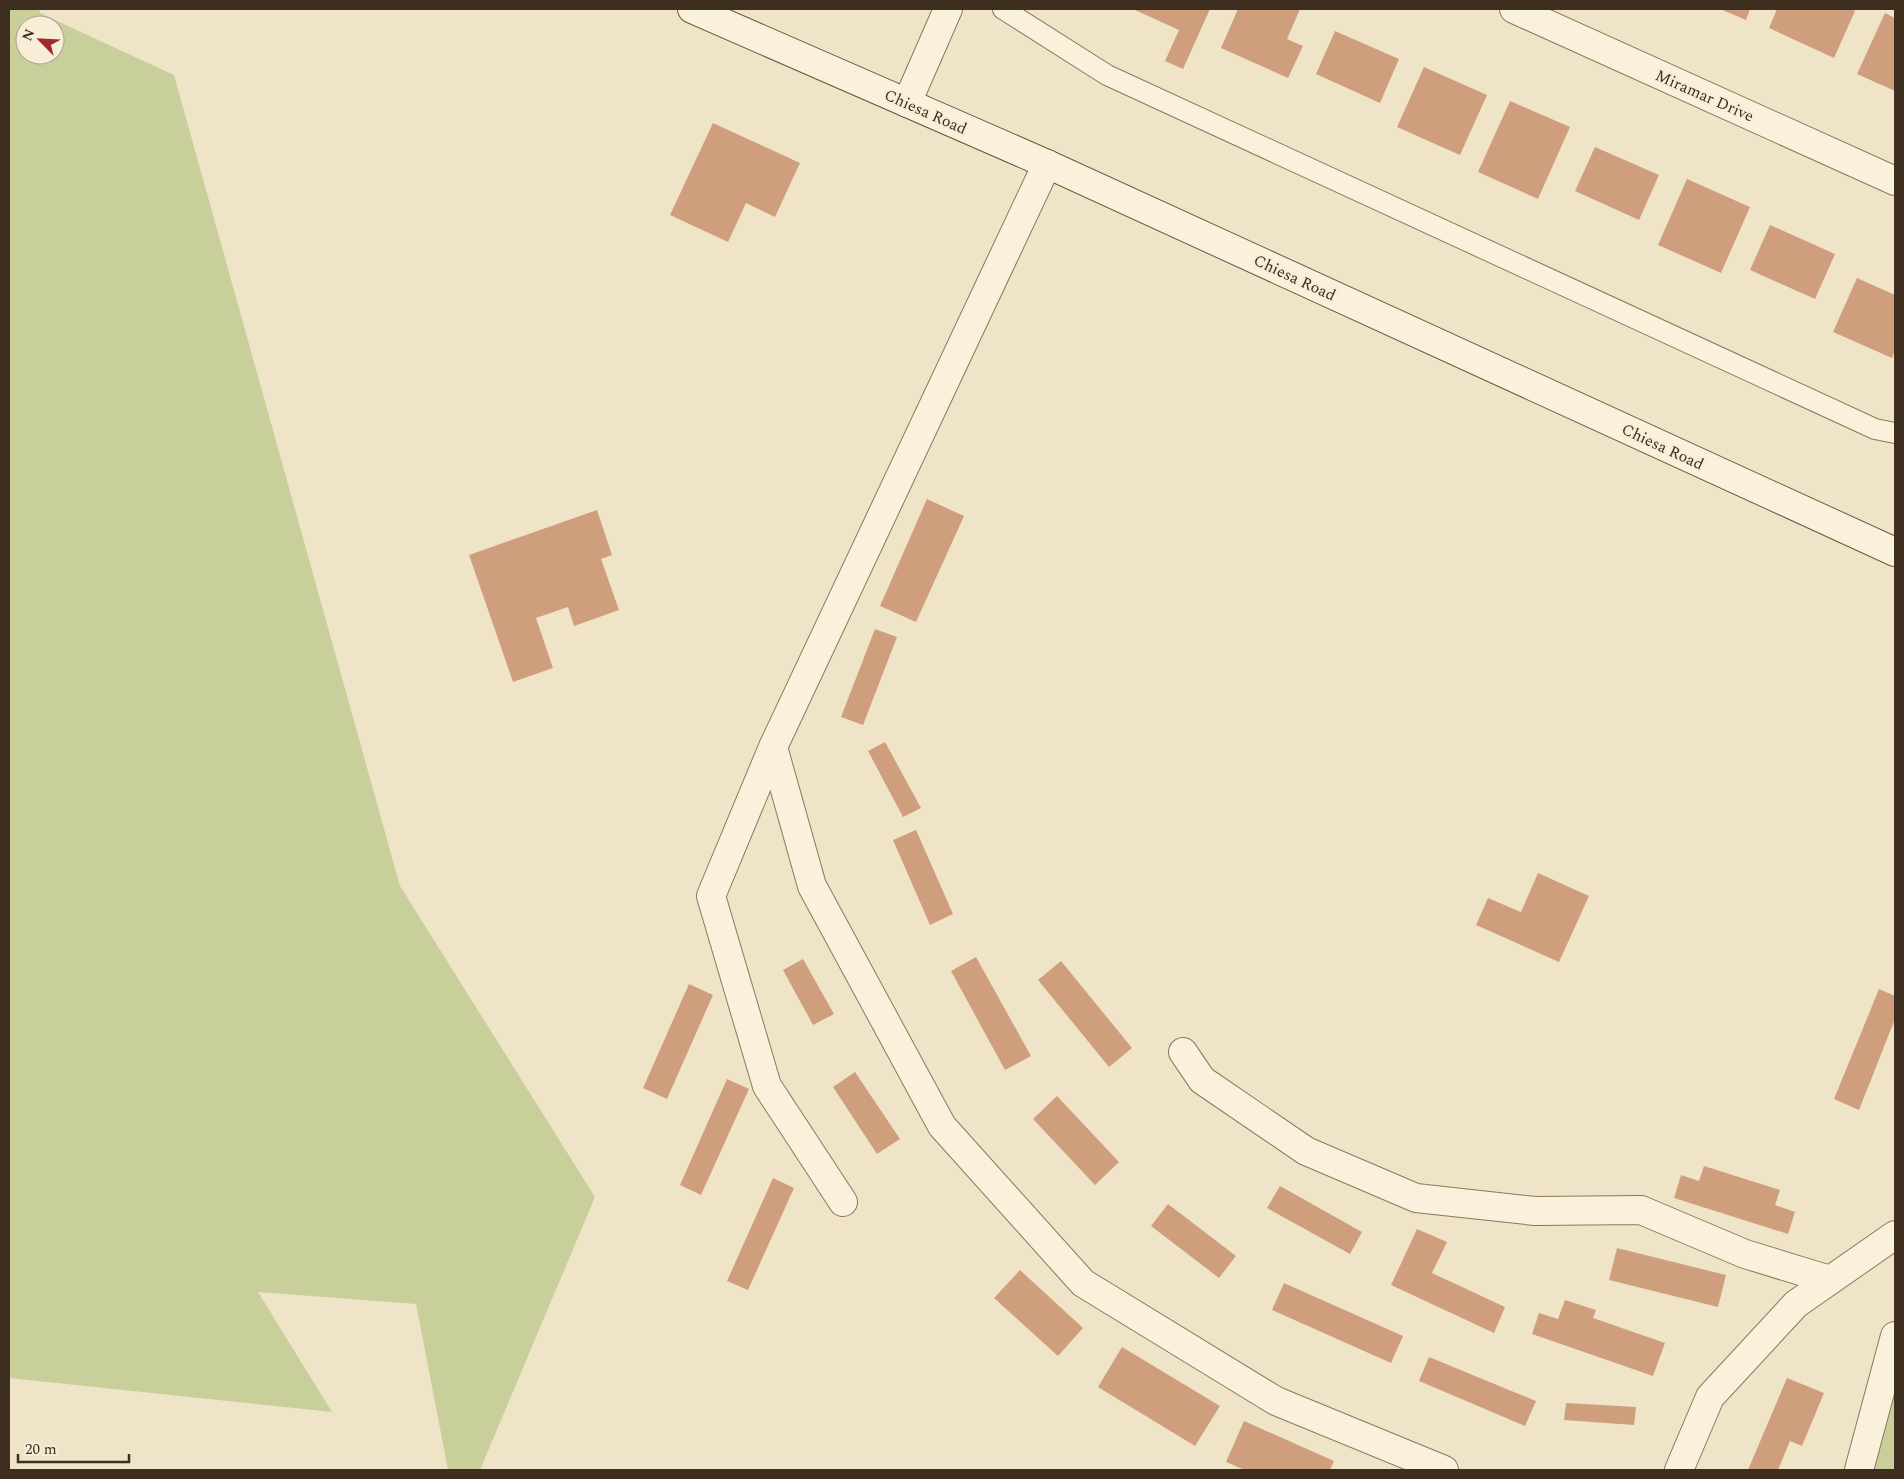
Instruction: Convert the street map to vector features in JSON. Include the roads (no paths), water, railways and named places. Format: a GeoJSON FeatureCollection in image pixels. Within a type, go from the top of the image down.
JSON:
{"type":"FeatureCollection","features":[{"type":"Feature","properties":{"kind":"street","name":"Chiesa Road"},"geometry":{"type":"LineString","coordinates":[[692,9],[1047,164],[1895,552]]}},
{"type":"Feature","properties":{"kind":"street"},"geometry":{"type":"LineString","coordinates":[[906,103],[948,9]]}},
{"type":"Feature","properties":{"kind":"street","name":"Miramar Drive"},"geometry":{"type":"LineString","coordinates":[[1514,9],[1895,181]]}},
{"type":"Feature","properties":{"kind":"street"},"geometry":{"type":"LineString","coordinates":[[843,1202],[767,1086],[711,896],[773,747],[1047,164]]}},
{"type":"Feature","properties":{"kind":"street"},"geometry":{"type":"LineString","coordinates":[[773,747],[812,886],[942,1126],[1083,1283],[1276,1401],[1444,1470]]}},
{"type":"Feature","properties":{"kind":"street"},"geometry":{"type":"LineString","coordinates":[[1183,1052],[1202,1080],[1306,1151],[1416,1198],[1536,1211],[1641,1210],[1744,1254],[1830,1280]]}},
{"type":"Feature","properties":{"kind":"street"},"geometry":{"type":"LineString","coordinates":[[1679,1470],[1710,1397],[1796,1304],[1895,1235]]}},
{"type":"Feature","properties":{"kind":"street"},"geometry":{"type":"LineString","coordinates":[[1858,1470],[1895,1336]]}},
{"type":"Feature","properties":{"kind":"lane"},"geometry":{"type":"LineString","coordinates":[[1003,9],[1107,75],[1875,429],[1895,434]]}}]}
